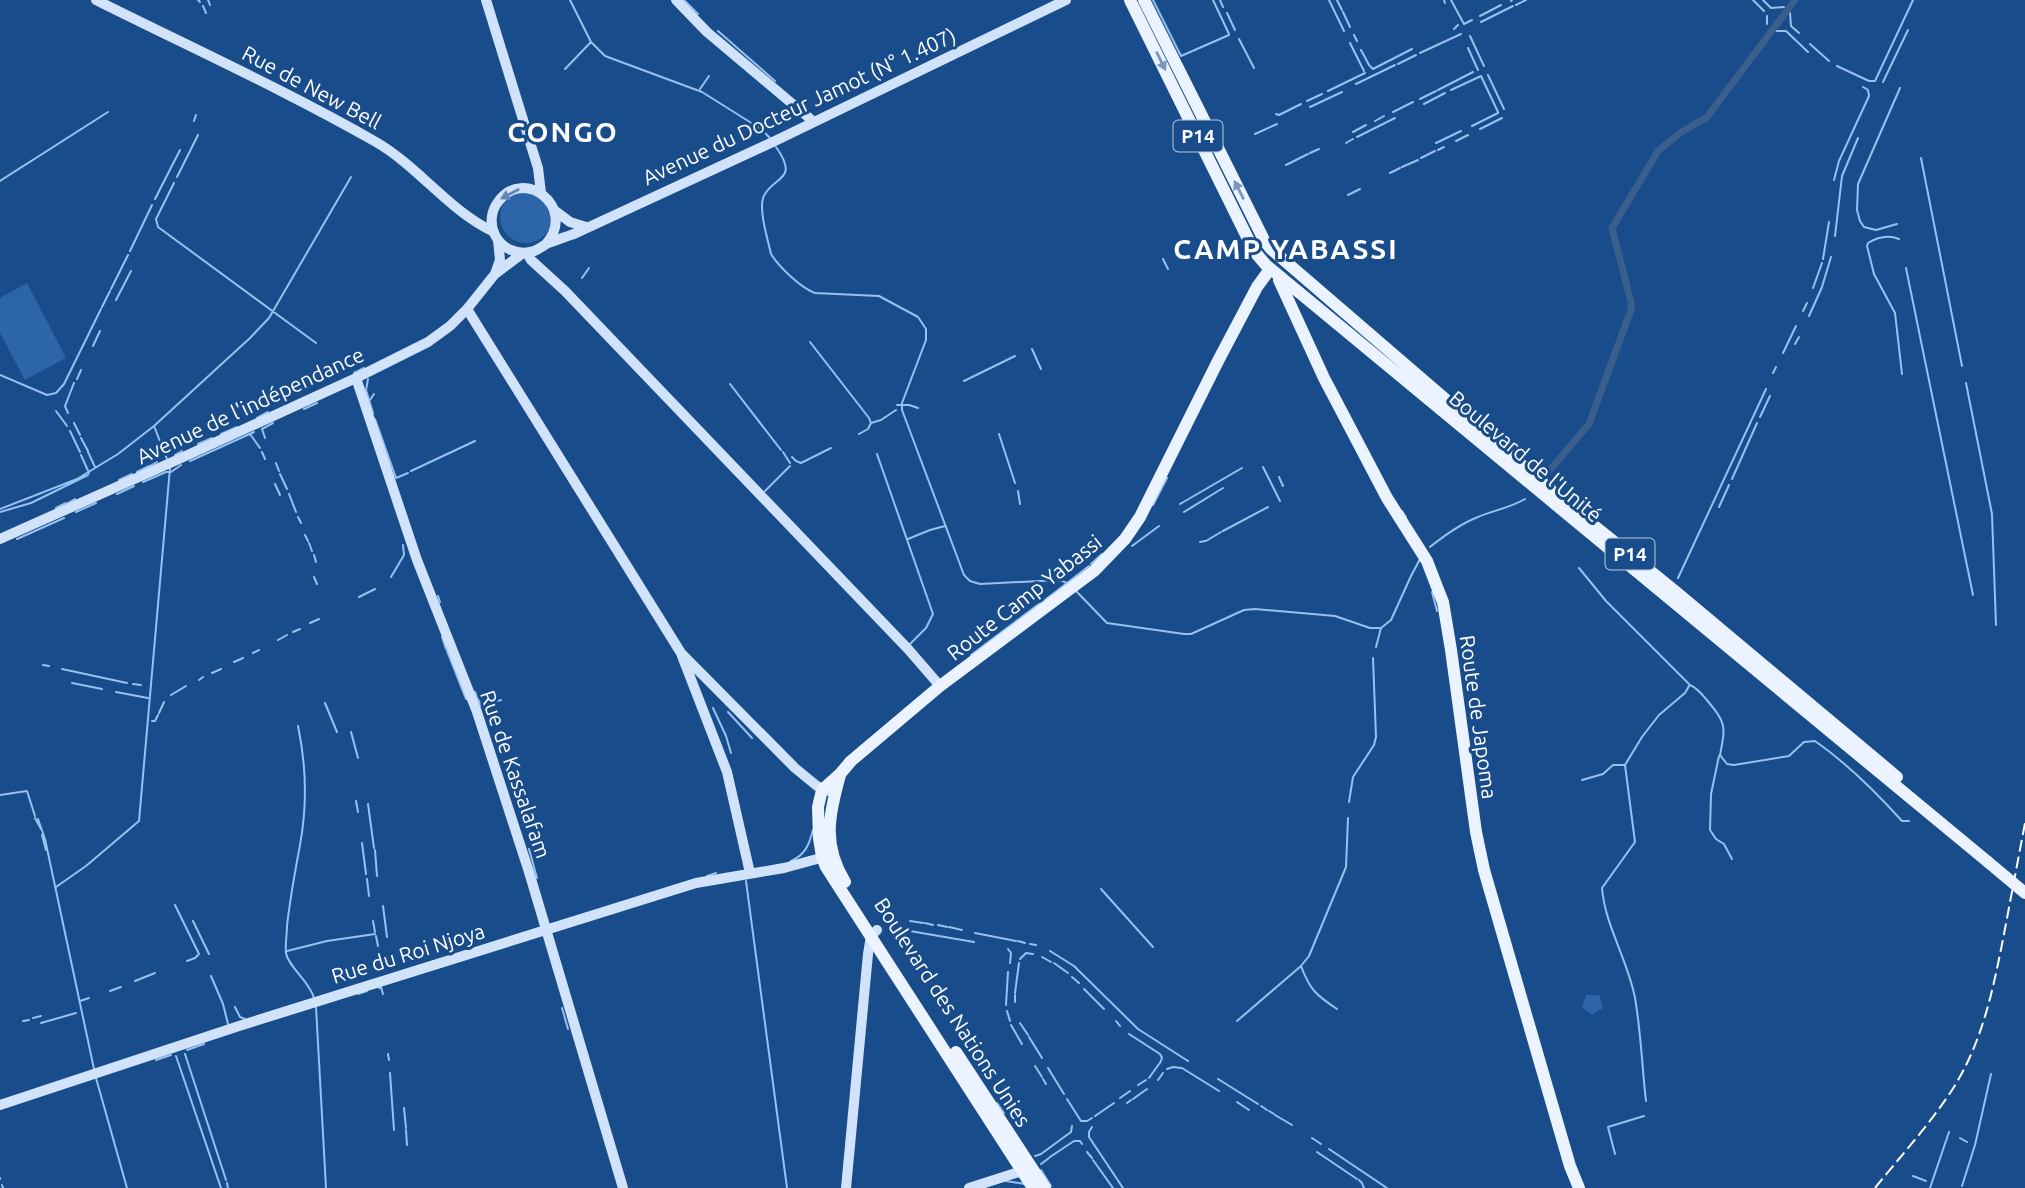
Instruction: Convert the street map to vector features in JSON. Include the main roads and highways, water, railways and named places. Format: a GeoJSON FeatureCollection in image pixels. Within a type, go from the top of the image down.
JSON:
{"type":"FeatureCollection","features":[{"type":"Feature","properties":{"kind":"main road","name":"Boulevard de l'Unité"},"geometry":{"type":"LineString","coordinates":[[1130,0],[1254,251],[1274,273],[1511,470],[1989,859],[2025,885]]}},
{"type":"Feature","properties":{"kind":"main road","name":"Boulevard de l'Unité"},"geometry":{"type":"LineString","coordinates":[[1144,0],[1267,244],[1566,503],[1790,686],[2025,893]]}},
{"type":"Feature","properties":{"kind":"main road"},"geometry":{"type":"LineString","coordinates":[[1274,273],[1294,278],[1371,342],[1381,349],[1389,350]]}},
{"type":"Feature","properties":{"kind":"main road","name":"Route Camp Yabassi"},"geometry":{"type":"LineString","coordinates":[[827,856],[818,820],[818,807],[851,761],[940,686],[1115,552],[1132,530],[1256,287],[1274,273]]}},
{"type":"Feature","properties":{"kind":"main road","name":"Route de Japoma"},"geometry":{"type":"LineString","coordinates":[[1274,273],[1324,378],[1387,498],[1427,561],[1443,602],[1469,768],[1476,832],[1484,870],[1570,1166],[1579,1188]]}},
{"type":"Feature","properties":{"kind":"main road","name":"Boulevard des Nations Unies"},"geometry":{"type":"LineString","coordinates":[[827,856],[826,867],[874,933],[1026,1169],[1045,1188]]}},
{"type":"Feature","properties":{"kind":"main road","name":"Boulevard des Nations Unies"},"geometry":{"type":"LineString","coordinates":[[1026,1169],[1033,1188]]}},
{"type":"Feature","properties":{"kind":"waterway"},"geometry":{"type":"LineString","coordinates":[[208,0],[210,5]]}},
{"type":"Feature","properties":{"kind":"waterway"},"geometry":{"type":"LineString","coordinates":[[570,0],[591,42],[605,56],[702,92],[761,129],[771,139]]}},
{"type":"Feature","properties":{"kind":"waterway"},"geometry":{"type":"LineString","coordinates":[[684,0],[698,14]]}},
{"type":"Feature","properties":{"kind":"waterway"},"geometry":{"type":"LineString","coordinates":[[1153,0],[1181,56],[1229,35]]}},
{"type":"Feature","properties":{"kind":"waterway"},"geometry":{"type":"LineString","coordinates":[[1213,0],[1229,34]]}},
{"type":"Feature","properties":{"kind":"waterway"},"geometry":{"type":"LineString","coordinates":[[1220,0],[1223,7]]}},
{"type":"Feature","properties":{"kind":"waterway"},"geometry":{"type":"LineString","coordinates":[[1329,0],[1344,31]]}},
{"type":"Feature","properties":{"kind":"waterway"},"geometry":{"type":"LineString","coordinates":[[1337,0],[1342,10]]}},
{"type":"Feature","properties":{"kind":"waterway"},"geometry":{"type":"LineString","coordinates":[[1451,0],[1464,24],[1472,20]]}},
{"type":"Feature","properties":{"kind":"waterway"},"geometry":{"type":"LineString","coordinates":[[1516,5],[1526,0]]}},
{"type":"Feature","properties":{"kind":"waterway"},"geometry":{"type":"LineString","coordinates":[[1753,0],[1764,11]]}},
{"type":"Feature","properties":{"kind":"waterway"},"geometry":{"type":"LineString","coordinates":[[1763,0],[1771,8],[1784,7]]}},
{"type":"Feature","properties":{"kind":"waterway"},"geometry":{"type":"LineString","coordinates":[[1549,471],[1589,424],[1631,310],[1612,228],[1658,151],[1680,133],[1707,117],[1795,0]]}},
{"type":"Feature","properties":{"kind":"waterway"},"geometry":{"type":"LineString","coordinates":[[1837,66],[1869,81],[1875,81],[1913,0]]}},
{"type":"Feature","properties":{"kind":"waterway"},"geometry":{"type":"LineString","coordinates":[[1480,16],[1501,5]]}},
{"type":"Feature","properties":{"kind":"waterway"},"geometry":{"type":"LineString","coordinates":[[203,6],[206,13]]}},
{"type":"Feature","properties":{"kind":"waterway"},"geometry":{"type":"LineString","coordinates":[[1481,22],[1513,6]]}},
{"type":"Feature","properties":{"kind":"waterway"},"geometry":{"type":"LineString","coordinates":[[1343,12],[1350,27]]}},
{"type":"Feature","properties":{"kind":"waterway"},"geometry":{"type":"LineString","coordinates":[[1227,13],[1235,30]]}},
{"type":"Feature","properties":{"kind":"waterway"},"geometry":{"type":"LineString","coordinates":[[1790,13],[1791,26],[1799,33]]}},
{"type":"Feature","properties":{"kind":"waterway"},"geometry":{"type":"LineString","coordinates":[[1767,16],[1767,24]]}},
{"type":"Feature","properties":{"kind":"waterway"},"geometry":{"type":"LineString","coordinates":[[1454,29],[1458,25]]}},
{"type":"Feature","properties":{"kind":"waterway"},"geometry":{"type":"LineString","coordinates":[[1883,82],[1908,30]]}},
{"type":"Feature","properties":{"kind":"waterway"},"geometry":{"type":"LineString","coordinates":[[718,31],[775,81]]}},
{"type":"Feature","properties":{"kind":"waterway"},"geometry":{"type":"LineString","coordinates":[[1776,31],[1786,31],[1808,52]]}},
{"type":"Feature","properties":{"kind":"waterway"},"geometry":{"type":"LineString","coordinates":[[1420,53],[1461,34]]}},
{"type":"Feature","properties":{"kind":"waterway"},"geometry":{"type":"LineString","coordinates":[[1354,35],[1357,41]]}},
{"type":"Feature","properties":{"kind":"waterway"},"geometry":{"type":"LineString","coordinates":[[1470,36],[1484,66]]}},
{"type":"Feature","properties":{"kind":"waterway"},"geometry":{"type":"LineString","coordinates":[[1239,39],[1254,68]]}},
{"type":"Feature","properties":{"kind":"waterway"},"geometry":{"type":"LineString","coordinates":[[565,69],[591,42]]}},
{"type":"Feature","properties":{"kind":"waterway"},"geometry":{"type":"LineString","coordinates":[[1350,43],[1364,71]]}},
{"type":"Feature","properties":{"kind":"waterway"},"geometry":{"type":"LineString","coordinates":[[1810,44],[1829,61]]}},
{"type":"Feature","properties":{"kind":"waterway"},"geometry":{"type":"LineString","coordinates":[[1468,48],[1478,70]]}},
{"type":"Feature","properties":{"kind":"waterway"},"geometry":{"type":"LineString","coordinates":[[1361,50],[1373,69],[1412,49]]}},
{"type":"Feature","properties":{"kind":"waterway"},"geometry":{"type":"LineString","coordinates":[[1398,64],[1416,55]]}},
{"type":"Feature","properties":{"kind":"waterway"},"geometry":{"type":"LineString","coordinates":[[1356,84],[1395,65]]}},
{"type":"Feature","properties":{"kind":"waterway"},"geometry":{"type":"LineString","coordinates":[[1438,90],[1473,72]]}},
{"type":"Feature","properties":{"kind":"waterway"},"geometry":{"type":"LineString","coordinates":[[1328,91],[1365,73]]}},
{"type":"Feature","properties":{"kind":"waterway"},"geometry":{"type":"LineString","coordinates":[[1488,75],[1504,109]]}},
{"type":"Feature","properties":{"kind":"waterway"},"geometry":{"type":"LineString","coordinates":[[700,89],[709,76]]}},
{"type":"Feature","properties":{"kind":"waterway"},"geometry":{"type":"LineString","coordinates":[[1451,90],[1481,76],[1498,112]]}},
{"type":"Feature","properties":{"kind":"waterway"},"geometry":{"type":"LineString","coordinates":[[1834,180],[1839,161],[1869,96],[1868,90],[1863,87]]}},
{"type":"Feature","properties":{"kind":"waterway"},"geometry":{"type":"LineString","coordinates":[[1897,224],[1876,230],[1864,227],[1857,210],[1858,184],[1900,88]]}},
{"type":"Feature","properties":{"kind":"waterway"},"geometry":{"type":"LineString","coordinates":[[1420,99],[1436,91]]}},
{"type":"Feature","properties":{"kind":"waterway"},"geometry":{"type":"LineString","coordinates":[[1310,107],[1342,92]]}},
{"type":"Feature","properties":{"kind":"waterway"},"geometry":{"type":"LineString","coordinates":[[1424,104],[1445,93]]}},
{"type":"Feature","properties":{"kind":"waterway"},"geometry":{"type":"LineString","coordinates":[[1307,101],[1322,94]]}},
{"type":"Feature","properties":{"kind":"waterway"},"geometry":{"type":"LineString","coordinates":[[1393,112],[1413,102]]}},
{"type":"Feature","properties":{"kind":"waterway"},"geometry":{"type":"LineString","coordinates":[[1276,114],[1301,104]]}},
{"type":"Feature","properties":{"kind":"waterway"},"geometry":{"type":"LineString","coordinates":[[0,181],[108,112]]}},
{"type":"Feature","properties":{"kind":"waterway"},"geometry":{"type":"LineString","coordinates":[[1472,126],[1498,113]]}},
{"type":"Feature","properties":{"kind":"waterway"},"geometry":{"type":"LineString","coordinates":[[194,121],[196,115]]}},
{"type":"Feature","properties":{"kind":"waterway"},"geometry":{"type":"LineString","coordinates":[[1375,121],[1384,116]]}},
{"type":"Feature","properties":{"kind":"waterway"},"geometry":{"type":"LineString","coordinates":[[1357,137],[1395,118]]}},
{"type":"Feature","properties":{"kind":"waterway"},"geometry":{"type":"LineString","coordinates":[[1480,129],[1502,118]]}},
{"type":"Feature","properties":{"kind":"waterway"},"geometry":{"type":"LineString","coordinates":[[1255,134],[1277,124]]}},
{"type":"Feature","properties":{"kind":"waterway"},"geometry":{"type":"LineString","coordinates":[[1353,132],[1366,125]]}},
{"type":"Feature","properties":{"kind":"waterway"},"geometry":{"type":"LineString","coordinates":[[1436,143],[1461,131]]}},
{"type":"Feature","properties":{"kind":"waterway"},"geometry":{"type":"LineString","coordinates":[[177,177],[198,135]]}},
{"type":"Feature","properties":{"kind":"waterway"},"geometry":{"type":"LineString","coordinates":[[1456,141],[1468,135]]}},
{"type":"Feature","properties":{"kind":"waterway"},"geometry":{"type":"LineString","coordinates":[[1835,236],[1842,176],[1858,138]]}},
{"type":"Feature","properties":{"kind":"waterway"},"geometry":{"type":"LineString","coordinates":[[1346,143],[1353,139]]}},
{"type":"Feature","properties":{"kind":"waterway"},"geometry":{"type":"LineString","coordinates":[[776,147],[783,158],[785,173],[767,191],[763,198],[762,211],[771,254],[779,265],[797,282],[815,293],[879,296],[918,317],[926,329],[926,340],[902,403],[902,410],[964,575],[970,581],[980,584],[1060,580],[1069,584]]}},
{"type":"Feature","properties":{"kind":"waterway"},"geometry":{"type":"LineString","coordinates":[[1438,150],[1444,147]]}},
{"type":"Feature","properties":{"kind":"waterway"},"geometry":{"type":"LineString","coordinates":[[1310,153],[1319,149]]}},
{"type":"Feature","properties":{"kind":"waterway"},"geometry":{"type":"LineString","coordinates":[[155,199],[180,150]]}},
{"type":"Feature","properties":{"kind":"waterway"},"geometry":{"type":"LineString","coordinates":[[1421,158],[1435,151]]}},
{"type":"Feature","properties":{"kind":"waterway"},"geometry":{"type":"LineString","coordinates":[[1286,165],[1308,154]]}},
{"type":"Feature","properties":{"kind":"waterway"},"geometry":{"type":"LineString","coordinates":[[1921,158],[1962,366]]}},
{"type":"Feature","properties":{"kind":"waterway"},"geometry":{"type":"LineString","coordinates":[[1402,167],[1418,160]]}},
{"type":"Feature","properties":{"kind":"waterway"},"geometry":{"type":"LineString","coordinates":[[1390,173],[1400,168]]}},
{"type":"Feature","properties":{"kind":"waterway"},"geometry":{"type":"LineString","coordinates":[[0,509],[77,479],[118,454],[154,426],[250,338],[269,318],[351,177]]}},
{"type":"Feature","properties":{"kind":"waterway"},"geometry":{"type":"LineString","coordinates":[[174,183],[156,219],[158,227],[316,343]]}},
{"type":"Feature","properties":{"kind":"waterway"},"geometry":{"type":"LineString","coordinates":[[1348,195],[1360,189]]}},
{"type":"Feature","properties":{"kind":"waterway"},"geometry":{"type":"LineString","coordinates":[[130,251],[152,205]]}},
{"type":"Feature","properties":{"kind":"waterway"},"geometry":{"type":"LineString","coordinates":[[1823,259],[1829,222]]}},
{"type":"Feature","properties":{"kind":"waterway"},"geometry":{"type":"LineString","coordinates":[[1899,239],[1880,238],[1867,246],[1874,274],[1895,313],[1902,374]]}},
{"type":"Feature","properties":{"kind":"waterway"},"geometry":{"type":"LineString","coordinates":[[111,289],[128,255]]}},
{"type":"Feature","properties":{"kind":"waterway"},"geometry":{"type":"LineString","coordinates":[[1809,316],[1831,257]]}},
{"type":"Feature","properties":{"kind":"waterway"},"geometry":{"type":"LineString","coordinates":[[1163,259],[1168,269]]}},
{"type":"Feature","properties":{"kind":"waterway"},"geometry":{"type":"LineString","coordinates":[[1813,288],[1822,263]]}},
{"type":"Feature","properties":{"kind":"waterway"},"geometry":{"type":"LineString","coordinates":[[582,278],[589,268]]}},
{"type":"Feature","properties":{"kind":"waterway"},"geometry":{"type":"LineString","coordinates":[[1906,268],[1973,595]]}},
{"type":"Feature","properties":{"kind":"waterway"},"geometry":{"type":"LineString","coordinates":[[116,300],[131,271]]}},
{"type":"Feature","properties":{"kind":"waterway"},"geometry":{"type":"LineString","coordinates":[[102,307],[110,291]]}},
{"type":"Feature","properties":{"kind":"waterway"},"geometry":{"type":"LineString","coordinates":[[1803,311],[1807,303]]}},
{"type":"Feature","properties":{"kind":"waterway"},"geometry":{"type":"LineString","coordinates":[[0,375],[47,395],[56,393],[64,384],[101,309]]}},
{"type":"Feature","properties":{"kind":"waterway"},"geometry":{"type":"LineString","coordinates":[[1783,353],[1796,326]]}},
{"type":"Feature","properties":{"kind":"waterway"},"geometry":{"type":"LineString","coordinates":[[93,346],[100,331]]}},
{"type":"Feature","properties":{"kind":"waterway"},"geometry":{"type":"LineString","coordinates":[[1795,344],[1799,337]]}},
{"type":"Feature","properties":{"kind":"waterway"},"geometry":{"type":"LineString","coordinates":[[810,342],[871,423]]}},
{"type":"Feature","properties":{"kind":"waterway"},"geometry":{"type":"LineString","coordinates":[[1032,349],[1041,369]]}},
{"type":"Feature","properties":{"kind":"waterway"},"geometry":{"type":"LineString","coordinates":[[964,381],[1015,356]]}},
{"type":"Feature","properties":{"kind":"waterway"},"geometry":{"type":"LineString","coordinates":[[1773,373],[1776,367]]}},
{"type":"Feature","properties":{"kind":"waterway"},"geometry":{"type":"LineString","coordinates":[[354,373],[364,368]]}},
{"type":"Feature","properties":{"kind":"waterway"},"geometry":{"type":"LineString","coordinates":[[77,379],[81,370]]}},
{"type":"Feature","properties":{"kind":"waterway"},"geometry":{"type":"LineString","coordinates":[[368,379],[366,390],[373,413]]}},
{"type":"Feature","properties":{"kind":"waterway"},"geometry":{"type":"LineString","coordinates":[[68,413],[65,406],[74,383]]}},
{"type":"Feature","properties":{"kind":"waterway"},"geometry":{"type":"LineString","coordinates":[[1966,383],[1992,514],[1996,625]]}},
{"type":"Feature","properties":{"kind":"waterway"},"geometry":{"type":"LineString","coordinates":[[730,384],[781,450]]}},
{"type":"Feature","properties":{"kind":"waterway"},"geometry":{"type":"LineString","coordinates":[[1678,578],[1766,389]]}},
{"type":"Feature","properties":{"kind":"waterway"},"geometry":{"type":"LineString","coordinates":[[370,400],[374,394]]}},
{"type":"Feature","properties":{"kind":"waterway"},"geometry":{"type":"LineString","coordinates":[[1760,417],[1770,396]]}},
{"type":"Feature","properties":{"kind":"waterway"},"geometry":{"type":"LineString","coordinates":[[304,409],[317,403]]}},
{"type":"Feature","properties":{"kind":"waterway"},"geometry":{"type":"LineString","coordinates":[[897,405],[918,408]]}},
{"type":"Feature","properties":{"kind":"waterway"},"geometry":{"type":"LineString","coordinates":[[859,434],[868,429],[871,423],[896,410]]}},
{"type":"Feature","properties":{"kind":"waterway"},"geometry":{"type":"LineString","coordinates":[[56,411],[67,426]]}},
{"type":"Feature","properties":{"kind":"waterway"},"geometry":{"type":"LineString","coordinates":[[257,418],[268,412]]}},
{"type":"Feature","properties":{"kind":"waterway"},"geometry":{"type":"LineString","coordinates":[[375,419],[396,478],[408,473]]}},
{"type":"Feature","properties":{"kind":"waterway"},"geometry":{"type":"LineString","coordinates":[[74,423],[80,435]]}},
{"type":"Feature","properties":{"kind":"waterway"},"geometry":{"type":"LineString","coordinates":[[265,438],[262,429],[273,423]]}},
{"type":"Feature","properties":{"kind":"waterway"},"geometry":{"type":"LineString","coordinates":[[1732,479],[1757,423]]}},
{"type":"Feature","properties":{"kind":"waterway"},"geometry":{"type":"LineString","coordinates":[[154,426],[167,459]]}},
{"type":"Feature","properties":{"kind":"waterway"},"geometry":{"type":"LineString","coordinates":[[221,434],[237,427]]}},
{"type":"Feature","properties":{"kind":"waterway"},"geometry":{"type":"LineString","coordinates":[[70,431],[80,452]]}},
{"type":"Feature","properties":{"kind":"waterway"},"geometry":{"type":"LineString","coordinates":[[190,461],[254,432]]}},
{"type":"Feature","properties":{"kind":"waterway"},"geometry":{"type":"LineString","coordinates":[[250,434],[260,448]]}},
{"type":"Feature","properties":{"kind":"waterway"},"geometry":{"type":"LineString","coordinates":[[999,434],[1015,483]]}},
{"type":"Feature","properties":{"kind":"waterway"},"geometry":{"type":"LineString","coordinates":[[81,438],[88,451]]}},
{"type":"Feature","properties":{"kind":"waterway"},"geometry":{"type":"LineString","coordinates":[[198,444],[212,438]]}},
{"type":"Feature","properties":{"kind":"waterway"},"geometry":{"type":"LineString","coordinates":[[411,471],[475,441]]}},
{"type":"Feature","properties":{"kind":"waterway"},"geometry":{"type":"LineString","coordinates":[[792,457],[801,463],[831,448]]}},
{"type":"Feature","properties":{"kind":"waterway"},"geometry":{"type":"LineString","coordinates":[[175,455],[182,451]]}},
{"type":"Feature","properties":{"kind":"waterway"},"geometry":{"type":"LineString","coordinates":[[88,452],[95,467]]}},
{"type":"Feature","properties":{"kind":"waterway"},"geometry":{"type":"LineString","coordinates":[[262,452],[265,459]]}},
{"type":"Feature","properties":{"kind":"waterway"},"geometry":{"type":"LineString","coordinates":[[783,452],[790,463]]}},
{"type":"Feature","properties":{"kind":"waterway"},"geometry":{"type":"LineString","coordinates":[[877,454],[933,614],[926,628],[910,644]]}},
{"type":"Feature","properties":{"kind":"waterway"},"geometry":{"type":"LineString","coordinates":[[81,455],[89,473]]}},
{"type":"Feature","properties":{"kind":"waterway"},"geometry":{"type":"LineString","coordinates":[[150,466],[157,462]]}},
{"type":"Feature","properties":{"kind":"waterway"},"geometry":{"type":"LineString","coordinates":[[276,463],[279,471]]}},
{"type":"Feature","properties":{"kind":"waterway"},"geometry":{"type":"LineString","coordinates":[[171,472],[181,465]]}},
{"type":"Feature","properties":{"kind":"waterway"},"geometry":{"type":"LineString","coordinates":[[137,472],[149,466]]}},
{"type":"Feature","properties":{"kind":"waterway"},"geometry":{"type":"LineString","coordinates":[[765,491],[790,466]]}},
{"type":"Feature","properties":{"kind":"waterway"},"geometry":{"type":"LineString","coordinates":[[1263,467],[1280,501]]}},
{"type":"Feature","properties":{"kind":"waterway"},"geometry":{"type":"LineString","coordinates":[[56,887],[86,866],[139,821],[170,468]]}},
{"type":"Feature","properties":{"kind":"waterway"},"geometry":{"type":"LineString","coordinates":[[1180,504],[1242,468]]}},
{"type":"Feature","properties":{"kind":"waterway"},"geometry":{"type":"LineString","coordinates":[[143,482],[169,472]]}},
{"type":"Feature","properties":{"kind":"waterway"},"geometry":{"type":"LineString","coordinates":[[119,480],[132,474]]}},
{"type":"Feature","properties":{"kind":"waterway"},"geometry":{"type":"LineString","coordinates":[[280,474],[287,489]]}},
{"type":"Feature","properties":{"kind":"waterway"},"geometry":{"type":"LineString","coordinates":[[0,512],[31,503],[88,475]]}},
{"type":"Feature","properties":{"kind":"waterway"},"geometry":{"type":"LineString","coordinates":[[1279,477],[1283,486]]}},
{"type":"Feature","properties":{"kind":"waterway"},"geometry":{"type":"LineString","coordinates":[[1153,505],[1167,478]]}},
{"type":"Feature","properties":{"kind":"waterway"},"geometry":{"type":"LineString","coordinates":[[275,484],[280,495]]}},
{"type":"Feature","properties":{"kind":"waterway"},"geometry":{"type":"LineString","coordinates":[[1719,507],[1729,485]]}},
{"type":"Feature","properties":{"kind":"waterway"},"geometry":{"type":"LineString","coordinates":[[117,494],[134,486]]}},
{"type":"Feature","properties":{"kind":"waterway"},"geometry":{"type":"LineString","coordinates":[[1184,512],[1223,488]]}},
{"type":"Feature","properties":{"kind":"waterway"},"geometry":{"type":"LineString","coordinates":[[1018,491],[1020,504]]}},
{"type":"Feature","properties":{"kind":"waterway"},"geometry":{"type":"LineString","coordinates":[[289,494],[296,512]]}},
{"type":"Feature","properties":{"kind":"waterway"},"geometry":{"type":"LineString","coordinates":[[68,503],[75,499]]}},
{"type":"Feature","properties":{"kind":"waterway"},"geometry":{"type":"LineString","coordinates":[[1430,547],[1465,523],[1525,499]]}},
{"type":"Feature","properties":{"kind":"waterway"},"geometry":{"type":"LineString","coordinates":[[56,508],[66,503]]}},
{"type":"Feature","properties":{"kind":"waterway"},"geometry":{"type":"LineString","coordinates":[[76,512],[96,503]]}},
{"type":"Feature","properties":{"kind":"waterway"},"geometry":{"type":"LineString","coordinates":[[1223,531],[1268,507]]}},
{"type":"Feature","properties":{"kind":"waterway"},"geometry":{"type":"LineString","coordinates":[[1402,511],[1406,517]]}},
{"type":"Feature","properties":{"kind":"waterway"},"geometry":{"type":"LineString","coordinates":[[298,517],[301,523]]}},
{"type":"Feature","properties":{"kind":"waterway"},"geometry":{"type":"LineString","coordinates":[[17,539],[64,518]]}},
{"type":"Feature","properties":{"kind":"waterway"},"geometry":{"type":"LineString","coordinates":[[908,539],[945,526]]}},
{"type":"Feature","properties":{"kind":"waterway"},"geometry":{"type":"LineString","coordinates":[[1132,546],[1159,526]]}},
{"type":"Feature","properties":{"kind":"waterway"},"geometry":{"type":"LineString","coordinates":[[1206,541],[1221,532]]}},
{"type":"Feature","properties":{"kind":"waterway"},"geometry":{"type":"LineString","coordinates":[[305,535],[308,541]]}},
{"type":"Feature","properties":{"kind":"waterway"},"geometry":{"type":"LineString","coordinates":[[1200,542],[1205,541]]}},
{"type":"Feature","properties":{"kind":"waterway"},"geometry":{"type":"LineString","coordinates":[[309,543],[312,551]]}},
{"type":"Feature","properties":{"kind":"waterway"},"geometry":{"type":"LineString","coordinates":[[391,577],[404,555],[403,545]]}},
{"type":"Feature","properties":{"kind":"waterway"},"geometry":{"type":"LineString","coordinates":[[1091,564],[1102,554]]}},
{"type":"Feature","properties":{"kind":"waterway"},"geometry":{"type":"LineString","coordinates":[[314,555],[316,562]]}},
{"type":"Feature","properties":{"kind":"waterway"},"geometry":{"type":"LineString","coordinates":[[1076,591],[1107,623],[1184,634],[1191,634],[1244,610],[1255,609],[1335,616],[1370,628],[1381,628],[1391,620],[1420,559]]}},
{"type":"Feature","properties":{"kind":"waterway"},"geometry":{"type":"LineString","coordinates":[[1045,600],[1089,566]]}},
{"type":"Feature","properties":{"kind":"waterway"},"geometry":{"type":"LineString","coordinates":[[1579,568],[1606,601],[1713,707],[1723,725],[1720,755],[1727,764],[1789,756],[1804,742],[1815,741],[1861,778],[1902,821],[1909,821]]}},
{"type":"Feature","properties":{"kind":"waterway"},"geometry":{"type":"LineString","coordinates":[[314,577],[317,584]]}},
{"type":"Feature","properties":{"kind":"waterway"},"geometry":{"type":"LineString","coordinates":[[367,593],[375,589]]}},
{"type":"Feature","properties":{"kind":"waterway"},"geometry":{"type":"LineString","coordinates":[[1432,592],[1437,611]]}},
{"type":"Feature","properties":{"kind":"waterway"},"geometry":{"type":"LineString","coordinates":[[359,597],[367,593]]}},
{"type":"Feature","properties":{"kind":"waterway"},"geometry":{"type":"LineString","coordinates":[[438,596],[440,602]]}},
{"type":"Feature","properties":{"kind":"waterway"},"geometry":{"type":"LineString","coordinates":[[971,655],[1043,601]]}},
{"type":"Feature","properties":{"kind":"waterway"},"geometry":{"type":"LineString","coordinates":[[310,623],[319,619]]}},
{"type":"Feature","properties":{"kind":"waterway"},"geometry":{"type":"LineString","coordinates":[[1376,647],[1381,628]]}},
{"type":"Feature","properties":{"kind":"waterway"},"geometry":{"type":"LineString","coordinates":[[293,632],[300,629]]}},
{"type":"Feature","properties":{"kind":"waterway"},"geometry":{"type":"LineString","coordinates":[[278,640],[287,635]]}},
{"type":"Feature","properties":{"kind":"waterway"},"geometry":{"type":"LineString","coordinates":[[442,637],[446,649]]}},
{"type":"Feature","properties":{"kind":"waterway"},"geometry":{"type":"LineString","coordinates":[[253,653],[259,650]]}},
{"type":"Feature","properties":{"kind":"waterway"},"geometry":{"type":"LineString","coordinates":[[447,651],[466,699]]}},
{"type":"Feature","properties":{"kind":"waterway"},"geometry":{"type":"LineString","coordinates":[[234,662],[243,658]]}},
{"type":"Feature","properties":{"kind":"waterway"},"geometry":{"type":"LineString","coordinates":[[1349,802],[1353,777],[1374,745],[1376,737],[1373,658]]}},
{"type":"Feature","properties":{"kind":"waterway"},"geometry":{"type":"LineString","coordinates":[[43,665],[49,666]]}},
{"type":"Feature","properties":{"kind":"waterway"},"geometry":{"type":"LineString","coordinates":[[62,669],[127,683]]}},
{"type":"Feature","properties":{"kind":"waterway"},"geometry":{"type":"LineString","coordinates":[[212,673],[221,669]]}},
{"type":"Feature","properties":{"kind":"waterway"},"geometry":{"type":"LineString","coordinates":[[199,680],[203,677]]}},
{"type":"Feature","properties":{"kind":"waterway"},"geometry":{"type":"LineString","coordinates":[[72,683],[102,689]]}},
{"type":"Feature","properties":{"kind":"waterway"},"geometry":{"type":"LineString","coordinates":[[133,684],[141,685]]}},
{"type":"Feature","properties":{"kind":"waterway"},"geometry":{"type":"LineString","coordinates":[[171,695],[186,686]]}},
{"type":"Feature","properties":{"kind":"waterway"},"geometry":{"type":"LineString","coordinates":[[1646,1101],[1635,998],[1607,916],[1602,888],[1635,842],[1625,765],[1659,715],[1685,693],[1689,686]]}},
{"type":"Feature","properties":{"kind":"waterway"},"geometry":{"type":"LineString","coordinates":[[116,692],[148,698]]}},
{"type":"Feature","properties":{"kind":"waterway"},"geometry":{"type":"LineString","coordinates":[[475,692],[481,706],[488,704]]}},
{"type":"Feature","properties":{"kind":"waterway"},"geometry":{"type":"LineString","coordinates":[[491,703],[501,700]]}},
{"type":"Feature","properties":{"kind":"waterway"},"geometry":{"type":"LineString","coordinates":[[159,713],[164,702]]}},
{"type":"Feature","properties":{"kind":"waterway"},"geometry":{"type":"LineString","coordinates":[[325,703],[337,732]]}},
{"type":"Feature","properties":{"kind":"waterway"},"geometry":{"type":"LineString","coordinates":[[713,708],[731,753]]}},
{"type":"Feature","properties":{"kind":"waterway"},"geometry":{"type":"LineString","coordinates":[[728,712],[752,738]]}},
{"type":"Feature","properties":{"kind":"waterway"},"geometry":{"type":"LineString","coordinates":[[152,721],[155,721],[158,715]]}},
{"type":"Feature","properties":{"kind":"waterway"},"geometry":{"type":"LineString","coordinates":[[298,726],[305,801],[286,950],[288,958],[314,998]]}},
{"type":"Feature","properties":{"kind":"waterway"},"geometry":{"type":"LineString","coordinates":[[351,732],[358,758]]}},
{"type":"Feature","properties":{"kind":"waterway"},"geometry":{"type":"LineString","coordinates":[[1719,756],[1711,794],[1710,830],[1716,839],[1724,844],[1732,859]]}},
{"type":"Feature","properties":{"kind":"waterway"},"geometry":{"type":"LineString","coordinates":[[1582,780],[1603,774],[1613,765],[1625,765]]}},
{"type":"Feature","properties":{"kind":"waterway"},"geometry":{"type":"LineString","coordinates":[[0,795],[27,791],[35,816]]}},
{"type":"Feature","properties":{"kind":"waterway"},"geometry":{"type":"LineString","coordinates":[[356,801],[358,812]]}},
{"type":"Feature","properties":{"kind":"waterway"},"geometry":{"type":"LineString","coordinates":[[368,804],[374,848]]}},
{"type":"Feature","properties":{"kind":"waterway"},"geometry":{"type":"LineString","coordinates":[[35,818],[41,829]]}},
{"type":"Feature","properties":{"kind":"waterway"},"geometry":{"type":"LineString","coordinates":[[1237,1021],[1309,956],[1346,867],[1348,818]]}},
{"type":"Feature","properties":{"kind":"waterway"},"geometry":{"type":"LineString","coordinates":[[38,819],[45,839],[94,1069]]}},
{"type":"Feature","properties":{"kind":"waterway"},"geometry":{"type":"LineString","coordinates":[[791,861],[806,849],[813,830]]}},
{"type":"Feature","properties":{"kind":"waterway"},"geometry":{"type":"LineString","coordinates":[[42,835],[46,850]]}},
{"type":"Feature","properties":{"kind":"waterway"},"geometry":{"type":"LineString","coordinates":[[362,843],[366,874]]}},
{"type":"Feature","properties":{"kind":"waterway"},"geometry":{"type":"LineString","coordinates":[[529,849],[537,878]]}},
{"type":"Feature","properties":{"kind":"waterway"},"geometry":{"type":"LineString","coordinates":[[375,850],[377,876]]}},
{"type":"Feature","properties":{"kind":"waterway"},"geometry":{"type":"LineString","coordinates":[[707,876],[716,873]]}},
{"type":"Feature","properties":{"kind":"waterway"},"geometry":{"type":"LineString","coordinates":[[367,879],[369,896]]}},
{"type":"Feature","properties":{"kind":"waterway"},"geometry":{"type":"LineString","coordinates":[[746,881],[787,1188]]}},
{"type":"Feature","properties":{"kind":"waterway"},"geometry":{"type":"LineString","coordinates":[[1101,889],[1153,947]]}},
{"type":"Feature","properties":{"kind":"waterway"},"geometry":{"type":"LineString","coordinates":[[175,905],[199,954],[187,961]]}},
{"type":"Feature","properties":{"kind":"waterway"},"geometry":{"type":"LineString","coordinates":[[383,906],[387,937]]}},
{"type":"Feature","properties":{"kind":"waterway"},"geometry":{"type":"LineString","coordinates":[[193,921],[209,954]]}},
{"type":"Feature","properties":{"kind":"waterway"},"geometry":{"type":"LineString","coordinates":[[373,921],[375,932]]}},
{"type":"Feature","properties":{"kind":"waterway"},"geometry":{"type":"LineString","coordinates":[[910,921],[923,923]]}},
{"type":"Feature","properties":{"kind":"waterway"},"geometry":{"type":"LineString","coordinates":[[925,923],[933,925]]}},
{"type":"Feature","properties":{"kind":"waterway"},"geometry":{"type":"LineString","coordinates":[[938,925],[947,927]]}},
{"type":"Feature","properties":{"kind":"waterway"},"geometry":{"type":"LineString","coordinates":[[949,927],[962,930]]}},
{"type":"Feature","properties":{"kind":"waterway"},"geometry":{"type":"LineString","coordinates":[[904,930],[974,942]]}},
{"type":"Feature","properties":{"kind":"waterway"},"geometry":{"type":"LineString","coordinates":[[975,933],[1016,941]]}},
{"type":"Feature","properties":{"kind":"waterway"},"geometry":{"type":"LineString","coordinates":[[287,951],[327,941],[375,934]]}},
{"type":"Feature","properties":{"kind":"waterway"},"geometry":{"type":"LineString","coordinates":[[376,936],[378,946]]}},
{"type":"Feature","properties":{"kind":"waterway"},"geometry":{"type":"LineString","coordinates":[[1018,941],[1025,943]]}},
{"type":"Feature","properties":{"kind":"waterway"},"geometry":{"type":"LineString","coordinates":[[1030,944],[1036,945]]}},
{"type":"Feature","properties":{"kind":"waterway"},"geometry":{"type":"LineString","coordinates":[[1008,949],[1011,953],[1010,963]]}},
{"type":"Feature","properties":{"kind":"waterway"},"geometry":{"type":"LineString","coordinates":[[1050,951],[1074,966],[1138,1029],[1188,1061]]}},
{"type":"Feature","properties":{"kind":"waterway"},"geometry":{"type":"LineString","coordinates":[[1020,959],[1026,953],[1033,954]]}},
{"type":"Feature","properties":{"kind":"waterway"},"geometry":{"type":"LineString","coordinates":[[1042,957],[1051,962]]}},
{"type":"Feature","properties":{"kind":"waterway"},"geometry":{"type":"LineString","coordinates":[[380,959],[381,968]]}},
{"type":"Feature","properties":{"kind":"waterway"},"geometry":{"type":"LineString","coordinates":[[1015,993],[1019,963]]}},
{"type":"Feature","properties":{"kind":"waterway"},"geometry":{"type":"LineString","coordinates":[[1054,963],[1068,973]]}},
{"type":"Feature","properties":{"kind":"waterway"},"geometry":{"type":"LineString","coordinates":[[1301,966],[1314,991],[1337,1009]]}},
{"type":"Feature","properties":{"kind":"waterway"},"geometry":{"type":"LineString","coordinates":[[1006,1005],[1008,972]]}},
{"type":"Feature","properties":{"kind":"waterway"},"geometry":{"type":"LineString","coordinates":[[135,981],[155,973]]}},
{"type":"Feature","properties":{"kind":"waterway"},"geometry":{"type":"LineString","coordinates":[[211,976],[228,1024]]}},
{"type":"Feature","properties":{"kind":"waterway"},"geometry":{"type":"LineString","coordinates":[[1072,977],[1079,983]]}},
{"type":"Feature","properties":{"kind":"waterway"},"geometry":{"type":"LineString","coordinates":[[110,991],[121,987]]}},
{"type":"Feature","properties":{"kind":"waterway"},"geometry":{"type":"LineString","coordinates":[[379,988],[381,987],[383,994]]}},
{"type":"Feature","properties":{"kind":"waterway"},"geometry":{"type":"LineString","coordinates":[[1084,989],[1104,1009]]}},
{"type":"Feature","properties":{"kind":"waterway"},"geometry":{"type":"LineString","coordinates":[[358,994],[367,991]]}},
{"type":"Feature","properties":{"kind":"waterway"},"geometry":{"type":"LineString","coordinates":[[1015,995],[1015,1002]]}},
{"type":"Feature","properties":{"kind":"waterway"},"geometry":{"type":"LineString","coordinates":[[80,1001],[89,998]]}},
{"type":"Feature","properties":{"kind":"waterway"},"geometry":{"type":"LineString","coordinates":[[235,1007],[240,1017],[245,1019]]}},
{"type":"Feature","properties":{"kind":"waterway"},"geometry":{"type":"LineString","coordinates":[[316,1007],[326,1188]]}},
{"type":"Feature","properties":{"kind":"waterway"},"geometry":{"type":"LineString","coordinates":[[562,1008],[568,1029]]}},
{"type":"Feature","properties":{"kind":"waterway"},"geometry":{"type":"LineString","coordinates":[[1007,1011],[1010,1021]]}},
{"type":"Feature","properties":{"kind":"waterway"},"geometry":{"type":"LineString","coordinates":[[41,1023],[76,1013]]}},
{"type":"Feature","properties":{"kind":"waterway"},"geometry":{"type":"LineString","coordinates":[[33,1018],[41,1016]]}},
{"type":"Feature","properties":{"kind":"waterway"},"geometry":{"type":"LineString","coordinates":[[23,1021],[29,1020]]}},
{"type":"Feature","properties":{"kind":"waterway"},"geometry":{"type":"LineString","coordinates":[[1116,1021],[1120,1026]]}},
{"type":"Feature","properties":{"kind":"waterway"},"geometry":{"type":"LineString","coordinates":[[1020,1023],[1028,1035]]}},
{"type":"Feature","properties":{"kind":"waterway"},"geometry":{"type":"LineString","coordinates":[[1011,1025],[1022,1044]]}},
{"type":"Feature","properties":{"kind":"waterway"},"geometry":{"type":"LineString","coordinates":[[1129,1034],[1160,1054],[1160,1063]]}},
{"type":"Feature","properties":{"kind":"waterway"},"geometry":{"type":"LineString","coordinates":[[1029,1037],[1042,1058]]}},
{"type":"Feature","properties":{"kind":"waterway"},"geometry":{"type":"LineString","coordinates":[[187,1050],[204,1044]]}},
{"type":"Feature","properties":{"kind":"waterway"},"geometry":{"type":"LineString","coordinates":[[185,1054],[226,1180]]}},
{"type":"Feature","properties":{"kind":"waterway"},"geometry":{"type":"LineString","coordinates":[[388,1054],[389,1060]]}},
{"type":"Feature","properties":{"kind":"waterway"},"geometry":{"type":"LineString","coordinates":[[156,1060],[171,1055]]}},
{"type":"Feature","properties":{"kind":"waterway"},"geometry":{"type":"LineString","coordinates":[[176,1056],[221,1188]]}},
{"type":"Feature","properties":{"kind":"waterway"},"geometry":{"type":"LineString","coordinates":[[1149,1078],[1159,1064]]}},
{"type":"Feature","properties":{"kind":"waterway"},"geometry":{"type":"LineString","coordinates":[[1035,1066],[1042,1077]]}},
{"type":"Feature","properties":{"kind":"waterway"},"geometry":{"type":"LineString","coordinates":[[1048,1068],[1064,1094]]}},
{"type":"Feature","properties":{"kind":"waterway"},"geometry":{"type":"LineString","coordinates":[[1167,1069],[1181,1068]]}},
{"type":"Feature","properties":{"kind":"waterway"},"geometry":{"type":"LineString","coordinates":[[1182,1068],[1219,1091]]}},
{"type":"Feature","properties":{"kind":"waterway"},"geometry":{"type":"LineString","coordinates":[[390,1073],[394,1130]]}},
{"type":"Feature","properties":{"kind":"waterway"},"geometry":{"type":"LineString","coordinates":[[1158,1080],[1163,1073]]}},
{"type":"Feature","properties":{"kind":"waterway"},"geometry":{"type":"LineString","coordinates":[[1962,1186],[1975,1145],[1991,1074]]}},
{"type":"Feature","properties":{"kind":"waterway"},"geometry":{"type":"LineString","coordinates":[[96,1078],[127,1188]]}},
{"type":"Feature","properties":{"kind":"waterway"},"geometry":{"type":"LineString","coordinates":[[1043,1079],[1046,1084]]}},
{"type":"Feature","properties":{"kind":"waterway"},"geometry":{"type":"LineString","coordinates":[[1218,1079],[1258,1104]]}},
{"type":"Feature","properties":{"kind":"waterway"},"geometry":{"type":"LineString","coordinates":[[1138,1085],[1146,1080]]}},
{"type":"Feature","properties":{"kind":"waterway"},"geometry":{"type":"LineString","coordinates":[[1133,1099],[1147,1089]]}},
{"type":"Feature","properties":{"kind":"waterway"},"geometry":{"type":"LineString","coordinates":[[1120,1098],[1130,1091]]}},
{"type":"Feature","properties":{"kind":"waterway"},"geometry":{"type":"LineString","coordinates":[[1067,1099],[1081,1121],[1092,1118]]}},
{"type":"Feature","properties":{"kind":"waterway"},"geometry":{"type":"LineString","coordinates":[[1127,1103],[1131,1100]]}},
{"type":"Feature","properties":{"kind":"waterway"},"geometry":{"type":"LineString","coordinates":[[1237,1102],[1249,1110]]}},
{"type":"Feature","properties":{"kind":"waterway"},"geometry":{"type":"LineString","coordinates":[[997,1103],[1004,1113]]}},
{"type":"Feature","properties":{"kind":"waterway"},"geometry":{"type":"LineString","coordinates":[[1095,1116],[1114,1103]]}},
{"type":"Feature","properties":{"kind":"waterway"},"geometry":{"type":"LineString","coordinates":[[1261,1106],[1267,1110]]}},
{"type":"Feature","properties":{"kind":"waterway"},"geometry":{"type":"LineString","coordinates":[[404,1108],[406,1128]]}},
{"type":"Feature","properties":{"kind":"waterway"},"geometry":{"type":"LineString","coordinates":[[1269,1111],[1274,1114]]}},
{"type":"Feature","properties":{"kind":"waterway"},"geometry":{"type":"LineString","coordinates":[[1275,1115],[1292,1125]]}},
{"type":"Feature","properties":{"kind":"waterway"},"geometry":{"type":"LineString","coordinates":[[1615,1154],[1608,1127],[1644,1116]]}},
{"type":"Feature","properties":{"kind":"waterway"},"geometry":{"type":"LineString","coordinates":[[1035,1156],[1071,1132],[1072,1126]]}},
{"type":"Feature","properties":{"kind":"waterway"},"geometry":{"type":"LineString","coordinates":[[1092,1127],[1089,1137],[1123,1188]]}},
{"type":"Feature","properties":{"kind":"waterway"},"geometry":{"type":"LineString","coordinates":[[406,1130],[407,1145]]}},
{"type":"Feature","properties":{"kind":"waterway"},"geometry":{"type":"LineString","coordinates":[[1930,1188],[1949,1132]]}},
{"type":"Feature","properties":{"kind":"waterway"},"geometry":{"type":"LineString","coordinates":[[1312,1138],[1321,1144]]}},
{"type":"Feature","properties":{"kind":"waterway"},"geometry":{"type":"LineString","coordinates":[[1960,1138],[1967,1142]]}},
{"type":"Feature","properties":{"kind":"waterway"},"geometry":{"type":"LineString","coordinates":[[1050,1157],[1074,1141],[1080,1141],[1082,1144]]}},
{"type":"Feature","properties":{"kind":"waterway"},"geometry":{"type":"LineString","coordinates":[[1329,1149],[1387,1188]]}},
{"type":"Feature","properties":{"kind":"waterway"},"geometry":{"type":"LineString","coordinates":[[1087,1152],[1092,1158]]}},
{"type":"Feature","properties":{"kind":"waterway"},"geometry":{"type":"LineString","coordinates":[[1317,1152],[1357,1179]]}},
{"type":"Feature","properties":{"kind":"waterway"},"geometry":{"type":"LineString","coordinates":[[1041,1164],[1049,1158]]}},
{"type":"Feature","properties":{"kind":"waterway"},"geometry":{"type":"LineString","coordinates":[[1093,1160],[1113,1188]]}},
{"type":"Feature","properties":{"kind":"waterway"},"geometry":{"type":"LineString","coordinates":[[1041,1170],[1051,1186]]}},
{"type":"Feature","properties":{"kind":"waterway"},"geometry":{"type":"LineString","coordinates":[[1913,1176],[1926,1181]]}},
{"type":"Feature","properties":{"kind":"waterway"},"geometry":{"type":"LineString","coordinates":[[1359,1180],[1364,1188]]}},
{"type":"Feature","properties":{"kind":"waterway"},"geometry":{"type":"LineString","coordinates":[[1006,1181],[1025,1184]]}},
{"type":"Feature","properties":{"kind":"waterway"},"geometry":{"type":"LineString","coordinates":[[227,1183],[228,1188]]}},
{"type":"Feature","properties":{"kind":"railway"},"geometry":{"type":"LineString","coordinates":[[1875,1188],[1948,1096],[1974,1047],[1996,972],[2025,823]]}},
{"type":"Feature","properties":{"kind":"district","name":"CONGO"},"geometry":{"type":"Point","coordinates":[563,131]}},
{"type":"Feature","properties":{"kind":"district","name":"CAMP YABASSI"},"geometry":{"type":"Point","coordinates":[1286,248]}}]}
